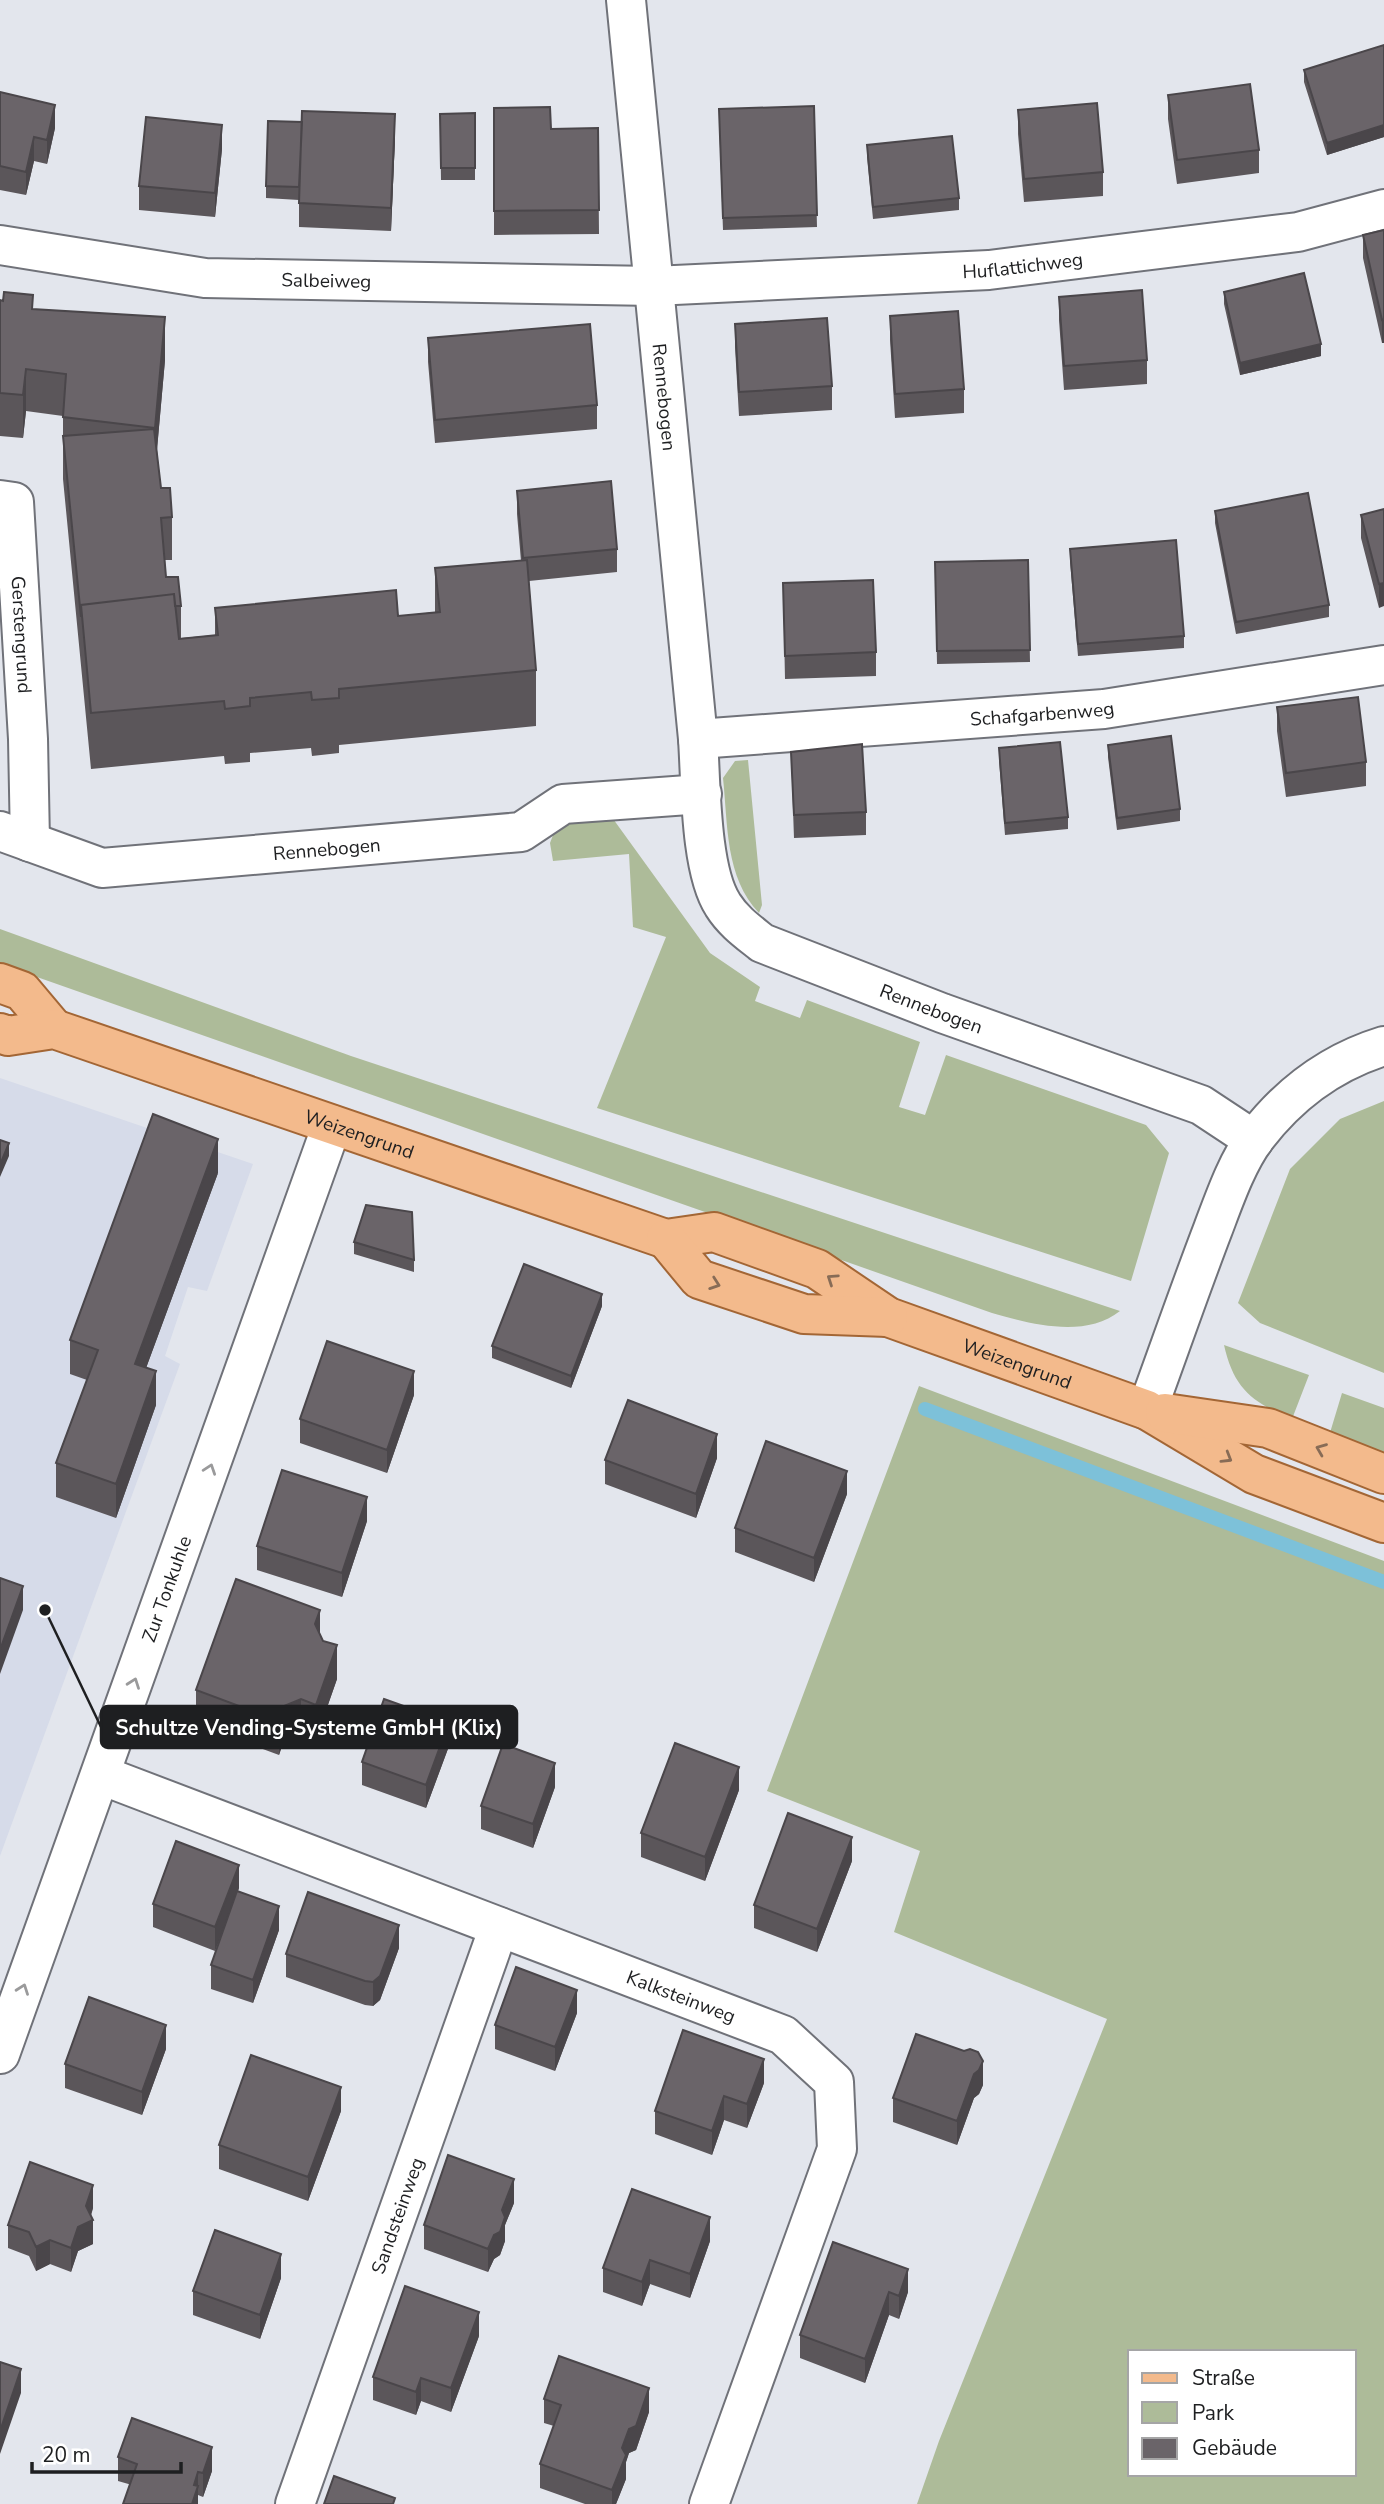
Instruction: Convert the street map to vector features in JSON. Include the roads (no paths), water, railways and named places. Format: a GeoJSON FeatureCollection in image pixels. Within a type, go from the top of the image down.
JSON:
{"type":"FeatureCollection","features":[{"type":"Feature","properties":{"kind":"main road","name":"Weizengrund"},"geometry":{"type":"LineString","coordinates":[[0,983],[22,991],[54,1028]]}},
{"type":"Feature","properties":{"kind":"main road","name":"Weizengrund"},"geometry":{"type":"LineString","coordinates":[[0,1033],[8,1035],[54,1028],[666,1240],[699,1279],[804,1314],[888,1317],[1147,1410],[1254,1474],[1384,1522]]}},
{"type":"Feature","properties":{"kind":"main road","name":"Weizengrund"},"geometry":{"type":"LineString","coordinates":[[1147,1410],[1268,1428],[1384,1474]]}},
{"type":"Feature","properties":{"kind":"street","name":"Rennebogen"},"geometry":{"type":"LineString","coordinates":[[626,0],[698,739],[707,858],[711,882],[722,905],[739,925],[762,943],[942,1013],[1201,1105],[1254,1140]]}},
{"type":"Feature","properties":{"kind":"street","name":"Huflattichweg"},"geometry":{"type":"LineString","coordinates":[[654,286],[989,270],[1298,232],[1384,209]]}},
{"type":"Feature","properties":{"kind":"street","name":"Salbeiweg"},"geometry":{"type":"LineString","coordinates":[[0,245],[205,278],[654,286]]}},
{"type":"Feature","properties":{"kind":"street","name":"Gerstengrund"},"geometry":{"type":"LineString","coordinates":[[0,499],[14,502],[15,836]]}},
{"type":"Feature","properties":{"kind":"street","name":"Schafgarbenweg"},"geometry":{"type":"LineString","coordinates":[[698,739],[1104,709],[1384,665]]}},
{"type":"Feature","properties":{"kind":"street","name":"Rennebogen"},"geometry":{"type":"LineString","coordinates":[[15,836],[102,868],[521,832],[563,804],[702,794]]}},
{"type":"Feature","properties":{"kind":"street"},"geometry":{"type":"LineString","coordinates":[[1147,1410],[1227,1194],[1254,1140],[1278,1110],[1312,1080],[1355,1055],[1384,1046]]}},
{"type":"Feature","properties":{"kind":"street","name":"Zur Tonkuhle"},"geometry":{"type":"LineString","coordinates":[[0,2054],[332,1125]]}},
{"type":"Feature","properties":{"kind":"street","name":"Kalksteinweg"},"geometry":{"type":"LineString","coordinates":[[101,1775],[783,2035],[834,2082],[836,2149],[709,2504]]}},
{"type":"Feature","properties":{"kind":"street","name":"Sandsteinweg"},"geometry":{"type":"LineString","coordinates":[[295,2504],[499,1927]]}},
{"type":"Feature","properties":{"kind":"waterway"},"geometry":{"type":"LineString","coordinates":[[925,1409],[1384,1582]]}},
{"type":"Feature","properties":{"kind":"place","name":"Schultze Vending-Systeme GmbH (Klix)"},"geometry":{"type":"Point","coordinates":[45,1610]}}]}
